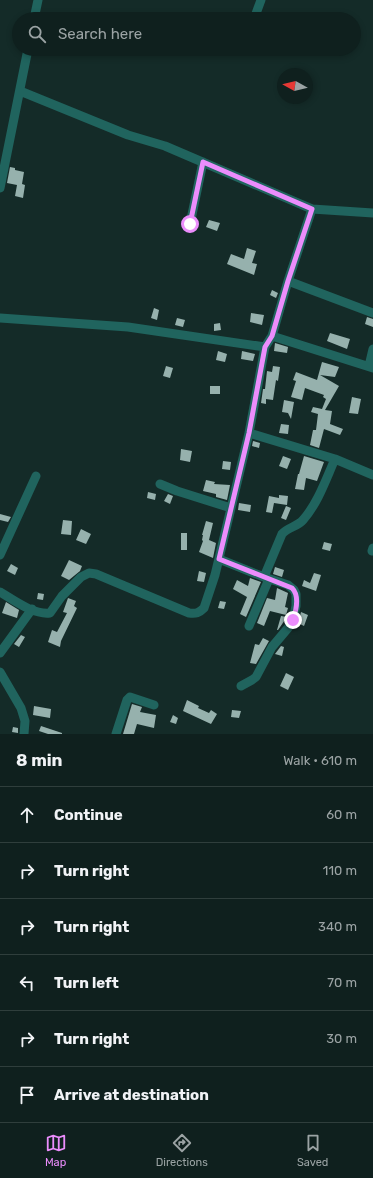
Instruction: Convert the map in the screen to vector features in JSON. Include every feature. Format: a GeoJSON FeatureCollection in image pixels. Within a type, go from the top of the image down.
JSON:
{"type":"FeatureCollection","features":[{"type":"Feature","properties":{"kind":"street"},"geometry":{"type":"LineString","coordinates":[[35,12],[38,0]]}},
{"type":"Feature","properties":{"kind":"street"},"geometry":{"type":"LineString","coordinates":[[257,12],[262,0]]}},
{"type":"Feature","properties":{"kind":"street"},"geometry":{"type":"LineString","coordinates":[[0,188],[27,56]]}},
{"type":"Feature","properties":{"kind":"street"},"geometry":{"type":"LineString","coordinates":[[20,91],[128,135],[165,146],[312,209],[373,213]]}},
{"type":"Feature","properties":{"kind":"street"},"geometry":{"type":"LineString","coordinates":[[190,224],[203,162]]}},
{"type":"Feature","properties":{"kind":"street"},"geometry":{"type":"LineString","coordinates":[[0,592],[32,609],[46,614],[50,613],[62,596],[81,577],[89,573],[96,574],[189,613],[195,614],[204,608],[219,559],[249,433],[265,347],[272,336],[288,281],[312,209]]}},
{"type":"Feature","properties":{"kind":"street"},"geometry":{"type":"LineString","coordinates":[[288,281],[373,313]]}},
{"type":"Feature","properties":{"kind":"street"},"geometry":{"type":"LineString","coordinates":[[0,318],[128,327],[265,347]]}},
{"type":"Feature","properties":{"kind":"street"},"geometry":{"type":"LineString","coordinates":[[272,336],[371,367],[373,349]]}},
{"type":"Feature","properties":{"kind":"street"},"geometry":{"type":"LineString","coordinates":[[249,433],[335,459],[373,475]]}},
{"type":"Feature","properties":{"kind":"street"},"geometry":{"type":"LineString","coordinates":[[249,626],[282,534],[286,529],[303,521],[314,505],[335,459]]}},
{"type":"Feature","properties":{"kind":"street"},"geometry":{"type":"LineString","coordinates":[[0,555],[36,476]]}},
{"type":"Feature","properties":{"kind":"street"},"geometry":{"type":"LineString","coordinates":[[160,484],[231,508]]}},
{"type":"Feature","properties":{"kind":"street"},"geometry":{"type":"LineString","coordinates":[[219,559],[266,578],[288,585],[296,594],[295,614],[288,628],[272,647],[256,677],[241,686]]}},
{"type":"Feature","properties":{"kind":"street"},"geometry":{"type":"LineString","coordinates":[[0,653],[32,609]]}},
{"type":"Feature","properties":{"kind":"street"},"geometry":{"type":"LineString","coordinates":[[0,672],[21,708],[25,721],[24,734]]}},
{"type":"Feature","properties":{"kind":"street"},"geometry":{"type":"LineString","coordinates":[[116,734],[127,700],[130,696],[154,705]]}},
{"type":"Feature","properties":{"kind":"building"},"geometry":{"type":"Polygon","coordinates":[[[10,167],[24,172],[22,184],[25,185],[23,198],[15,196],[17,185],[7,183],[10,167]]]}},
{"type":"Feature","properties":{"kind":"building"},"geometry":{"type":"Polygon","coordinates":[[[209,220],[220,223],[217,231],[206,227],[209,220]]]}},
{"type":"Feature","properties":{"kind":"building"},"geometry":{"type":"Polygon","coordinates":[[[247,248],[256,251],[252,263],[257,264],[254,275],[227,264],[231,254],[244,259],[247,248]]]}},
{"type":"Feature","properties":{"kind":"building"},"geometry":{"type":"Polygon","coordinates":[[[272,290],[278,293],[276,298],[270,295],[272,290]]]}},
{"type":"Feature","properties":{"kind":"building"},"geometry":{"type":"Polygon","coordinates":[[[154,308],[159,310],[157,320],[151,318],[154,308]]]}},
{"type":"Feature","properties":{"kind":"building"},"geometry":{"type":"Polygon","coordinates":[[[251,313],[264,315],[262,325],[250,322],[251,313]]]}},
{"type":"Feature","properties":{"kind":"building"},"geometry":{"type":"Polygon","coordinates":[[[367,317],[373,319],[373,327],[365,324],[367,317]]]}},
{"type":"Feature","properties":{"kind":"building"},"geometry":{"type":"Polygon","coordinates":[[[177,318],[185,320],[183,327],[175,325],[177,318]]]}},
{"type":"Feature","properties":{"kind":"building"},"geometry":{"type":"Polygon","coordinates":[[[220,323],[221,330],[214,331],[214,324],[220,323]]]}},
{"type":"Feature","properties":{"kind":"building"},"geometry":{"type":"Polygon","coordinates":[[[330,333],[350,339],[347,349],[327,341],[330,333]]]}},
{"type":"Feature","properties":{"kind":"building"},"geometry":{"type":"Polygon","coordinates":[[[275,343],[288,347],[287,353],[274,351],[275,343]]]}},
{"type":"Feature","properties":{"kind":"building"},"geometry":{"type":"Polygon","coordinates":[[[218,351],[227,354],[225,362],[216,360],[218,351]]]}},
{"type":"Feature","properties":{"kind":"building"},"geometry":{"type":"Polygon","coordinates":[[[242,351],[255,354],[253,361],[241,359],[242,351]]]}},
{"type":"Feature","properties":{"kind":"building"},"geometry":{"type":"Polygon","coordinates":[[[322,362],[339,367],[335,377],[320,375],[339,386],[325,410],[332,411],[330,424],[343,429],[340,435],[324,429],[319,448],[310,445],[313,430],[316,430],[318,414],[311,412],[313,407],[322,409],[326,399],[323,397],[324,395],[305,388],[302,400],[291,397],[296,381],[293,380],[296,372],[317,380],[322,362]]]}},
{"type":"Feature","properties":{"kind":"building"},"geometry":{"type":"Polygon","coordinates":[[[166,366],[173,368],[170,378],[163,376],[166,366]]]}},
{"type":"Feature","properties":{"kind":"building"},"geometry":{"type":"Polygon","coordinates":[[[273,366],[280,367],[278,381],[276,380],[273,400],[266,399],[266,404],[261,403],[263,389],[265,389],[267,371],[272,372],[273,366]]]}},
{"type":"Feature","properties":{"kind":"building"},"geometry":{"type":"Polygon","coordinates":[[[210,386],[220,386],[220,394],[210,394],[210,386]]]}},
{"type":"Feature","properties":{"kind":"building"},"geometry":{"type":"Polygon","coordinates":[[[352,397],[361,399],[358,414],[349,413],[352,397]]]}},
{"type":"Feature","properties":{"kind":"building"},"geometry":{"type":"Polygon","coordinates":[[[284,400],[294,402],[291,419],[288,413],[282,412],[284,400]]]}},
{"type":"Feature","properties":{"kind":"building"},"geometry":{"type":"Polygon","coordinates":[[[281,424],[289,425],[288,434],[279,433],[281,424]]]}},
{"type":"Feature","properties":{"kind":"building"},"geometry":{"type":"Polygon","coordinates":[[[253,441],[260,443],[259,448],[252,446],[253,441]]]}},
{"type":"Feature","properties":{"kind":"building"},"geometry":{"type":"Polygon","coordinates":[[[181,449],[192,451],[190,462],[180,460],[181,449]]]}},
{"type":"Feature","properties":{"kind":"building"},"geometry":{"type":"Polygon","coordinates":[[[283,456],[291,459],[287,469],[279,466],[283,456]]]}},
{"type":"Feature","properties":{"kind":"building"},"geometry":{"type":"Polygon","coordinates":[[[304,456],[324,462],[317,481],[306,478],[304,490],[295,489],[298,474],[304,456]]]}},
{"type":"Feature","properties":{"kind":"building"},"geometry":{"type":"Polygon","coordinates":[[[223,461],[231,462],[230,470],[222,469],[223,461]]]}},
{"type":"Feature","properties":{"kind":"building"},"geometry":{"type":"Polygon","coordinates":[[[206,480],[215,482],[214,484],[230,485],[227,500],[216,497],[216,494],[203,491],[206,480]]]}},
{"type":"Feature","properties":{"kind":"building"},"geometry":{"type":"Polygon","coordinates":[[[148,492],[156,494],[155,500],[147,498],[148,492]]]}},
{"type":"Feature","properties":{"kind":"building"},"geometry":{"type":"Polygon","coordinates":[[[168,494],[173,496],[170,504],[164,501],[168,494]]]}},
{"type":"Feature","properties":{"kind":"building"},"geometry":{"type":"Polygon","coordinates":[[[279,495],[288,496],[287,505],[274,503],[272,513],[266,512],[269,496],[279,498],[279,495]]]}},
{"type":"Feature","properties":{"kind":"building"},"geometry":{"type":"Polygon","coordinates":[[[239,503],[251,505],[250,512],[238,510],[239,503]]]}},
{"type":"Feature","properties":{"kind":"building"},"geometry":{"type":"Polygon","coordinates":[[[286,506],[291,508],[286,520],[281,518],[286,506]]]}},
{"type":"Feature","properties":{"kind":"building"},"geometry":{"type":"Polygon","coordinates":[[[0,514],[11,517],[8,522],[0,520],[0,514]]]}},
{"type":"Feature","properties":{"kind":"building"},"geometry":{"type":"Polygon","coordinates":[[[63,520],[72,521],[71,535],[61,534],[63,520]]]}},
{"type":"Feature","properties":{"kind":"building"},"geometry":{"type":"Polygon","coordinates":[[[206,521],[213,523],[209,540],[216,543],[213,558],[199,552],[203,541],[202,535],[206,521]]]}},
{"type":"Feature","properties":{"kind":"building"},"geometry":{"type":"Polygon","coordinates":[[[81,529],[91,534],[86,544],[76,540],[81,529]]]}},
{"type":"Feature","properties":{"kind":"building"},"geometry":{"type":"Polygon","coordinates":[[[181,533],[187,533],[187,550],[181,550],[181,533]]]}},
{"type":"Feature","properties":{"kind":"building"},"geometry":{"type":"Polygon","coordinates":[[[324,542],[332,544],[330,551],[322,549],[324,542]]]}},
{"type":"Feature","properties":{"kind":"building"},"geometry":{"type":"Polygon","coordinates":[[[69,560],[82,566],[80,571],[69,580],[61,576],[69,560]]]}},
{"type":"Feature","properties":{"kind":"building"},"geometry":{"type":"Polygon","coordinates":[[[11,564],[18,568],[15,575],[7,571],[11,564]]]}},
{"type":"Feature","properties":{"kind":"building"},"geometry":{"type":"Polygon","coordinates":[[[275,567],[284,570],[282,577],[273,574],[275,567]]]}},
{"type":"Feature","properties":{"kind":"building"},"geometry":{"type":"Polygon","coordinates":[[[199,571],[206,573],[204,582],[197,581],[199,571]]]}},
{"type":"Feature","properties":{"kind":"building"},"geometry":{"type":"Polygon","coordinates":[[[314,573],[321,575],[316,591],[302,586],[304,580],[310,583],[314,573]]]}},
{"type":"Feature","properties":{"kind":"building"},"geometry":{"type":"Polygon","coordinates":[[[250,578],[261,582],[246,617],[240,614],[247,597],[233,589],[237,580],[248,586],[250,578]]]}},
{"type":"Feature","properties":{"kind":"building"},"geometry":{"type":"Polygon","coordinates":[[[277,588],[288,593],[285,607],[288,608],[286,615],[270,611],[264,626],[257,623],[267,598],[275,600],[277,588]]]}},
{"type":"Feature","properties":{"kind":"building"},"geometry":{"type":"Polygon","coordinates":[[[38,593],[44,594],[43,600],[37,599],[38,593]]]}},
{"type":"Feature","properties":{"kind":"building"},"geometry":{"type":"Polygon","coordinates":[[[68,598],[76,601],[74,606],[77,608],[61,641],[60,647],[48,642],[52,630],[57,632],[67,613],[63,612],[68,598]]]}},
{"type":"Feature","properties":{"kind":"building"},"geometry":{"type":"Polygon","coordinates":[[[220,601],[226,602],[224,609],[218,608],[220,601]]]}},
{"type":"Feature","properties":{"kind":"building"},"geometry":{"type":"Polygon","coordinates":[[[6,602],[19,610],[17,618],[2,613],[6,602]]]}},
{"type":"Feature","properties":{"kind":"building"},"geometry":{"type":"Polygon","coordinates":[[[301,612],[308,615],[304,626],[298,623],[301,612]]]}},
{"type":"Feature","properties":{"kind":"building"},"geometry":{"type":"Polygon","coordinates":[[[281,616],[287,617],[277,630],[281,616]]]}},
{"type":"Feature","properties":{"kind":"building"},"geometry":{"type":"Polygon","coordinates":[[[21,635],[25,637],[19,647],[14,644],[21,635]]]}},
{"type":"Feature","properties":{"kind":"building"},"geometry":{"type":"Polygon","coordinates":[[[263,638],[269,641],[256,664],[250,663],[255,644],[259,645],[263,638]]]}},
{"type":"Feature","properties":{"kind":"building"},"geometry":{"type":"Polygon","coordinates":[[[281,646],[284,647],[282,656],[275,654],[281,646]]]}},
{"type":"Feature","properties":{"kind":"building"},"geometry":{"type":"Polygon","coordinates":[[[286,673],[294,677],[288,690],[280,686],[286,673]]]}},
{"type":"Feature","properties":{"kind":"building"},"geometry":{"type":"Polygon","coordinates":[[[187,700],[199,706],[198,708],[209,713],[211,710],[217,714],[211,724],[183,711],[187,700]]]}},
{"type":"Feature","properties":{"kind":"building"},"geometry":{"type":"Polygon","coordinates":[[[132,704],[142,707],[140,712],[156,715],[154,728],[137,724],[134,734],[123,734],[132,704]]]}},
{"type":"Feature","properties":{"kind":"building"},"geometry":{"type":"Polygon","coordinates":[[[34,706],[51,709],[50,718],[33,715],[34,706]]]}},
{"type":"Feature","properties":{"kind":"building"},"geometry":{"type":"Polygon","coordinates":[[[232,710],[241,711],[239,718],[231,717],[232,710]]]}},
{"type":"Feature","properties":{"kind":"building"},"geometry":{"type":"Polygon","coordinates":[[[173,715],[178,718],[176,724],[170,722],[173,715]]]}},
{"type":"Feature","properties":{"kind":"building"},"geometry":{"type":"Polygon","coordinates":[[[41,726],[62,734],[48,734],[39,731],[41,726]]]}},
{"type":"Feature","properties":{"kind":"building"},"geometry":{"type":"Polygon","coordinates":[[[13,727],[18,728],[18,733],[12,732],[13,727]]]}},
{"type":"Feature","properties":{"kind":"route"},"geometry":{"type":"LineString","coordinates":[[190,224],[203,162],[312,209],[288,281],[272,336],[265,347],[249,433],[219,559],[264,578],[288,585],[292,588],[296,594],[296,606],[293,620]]}}]}
